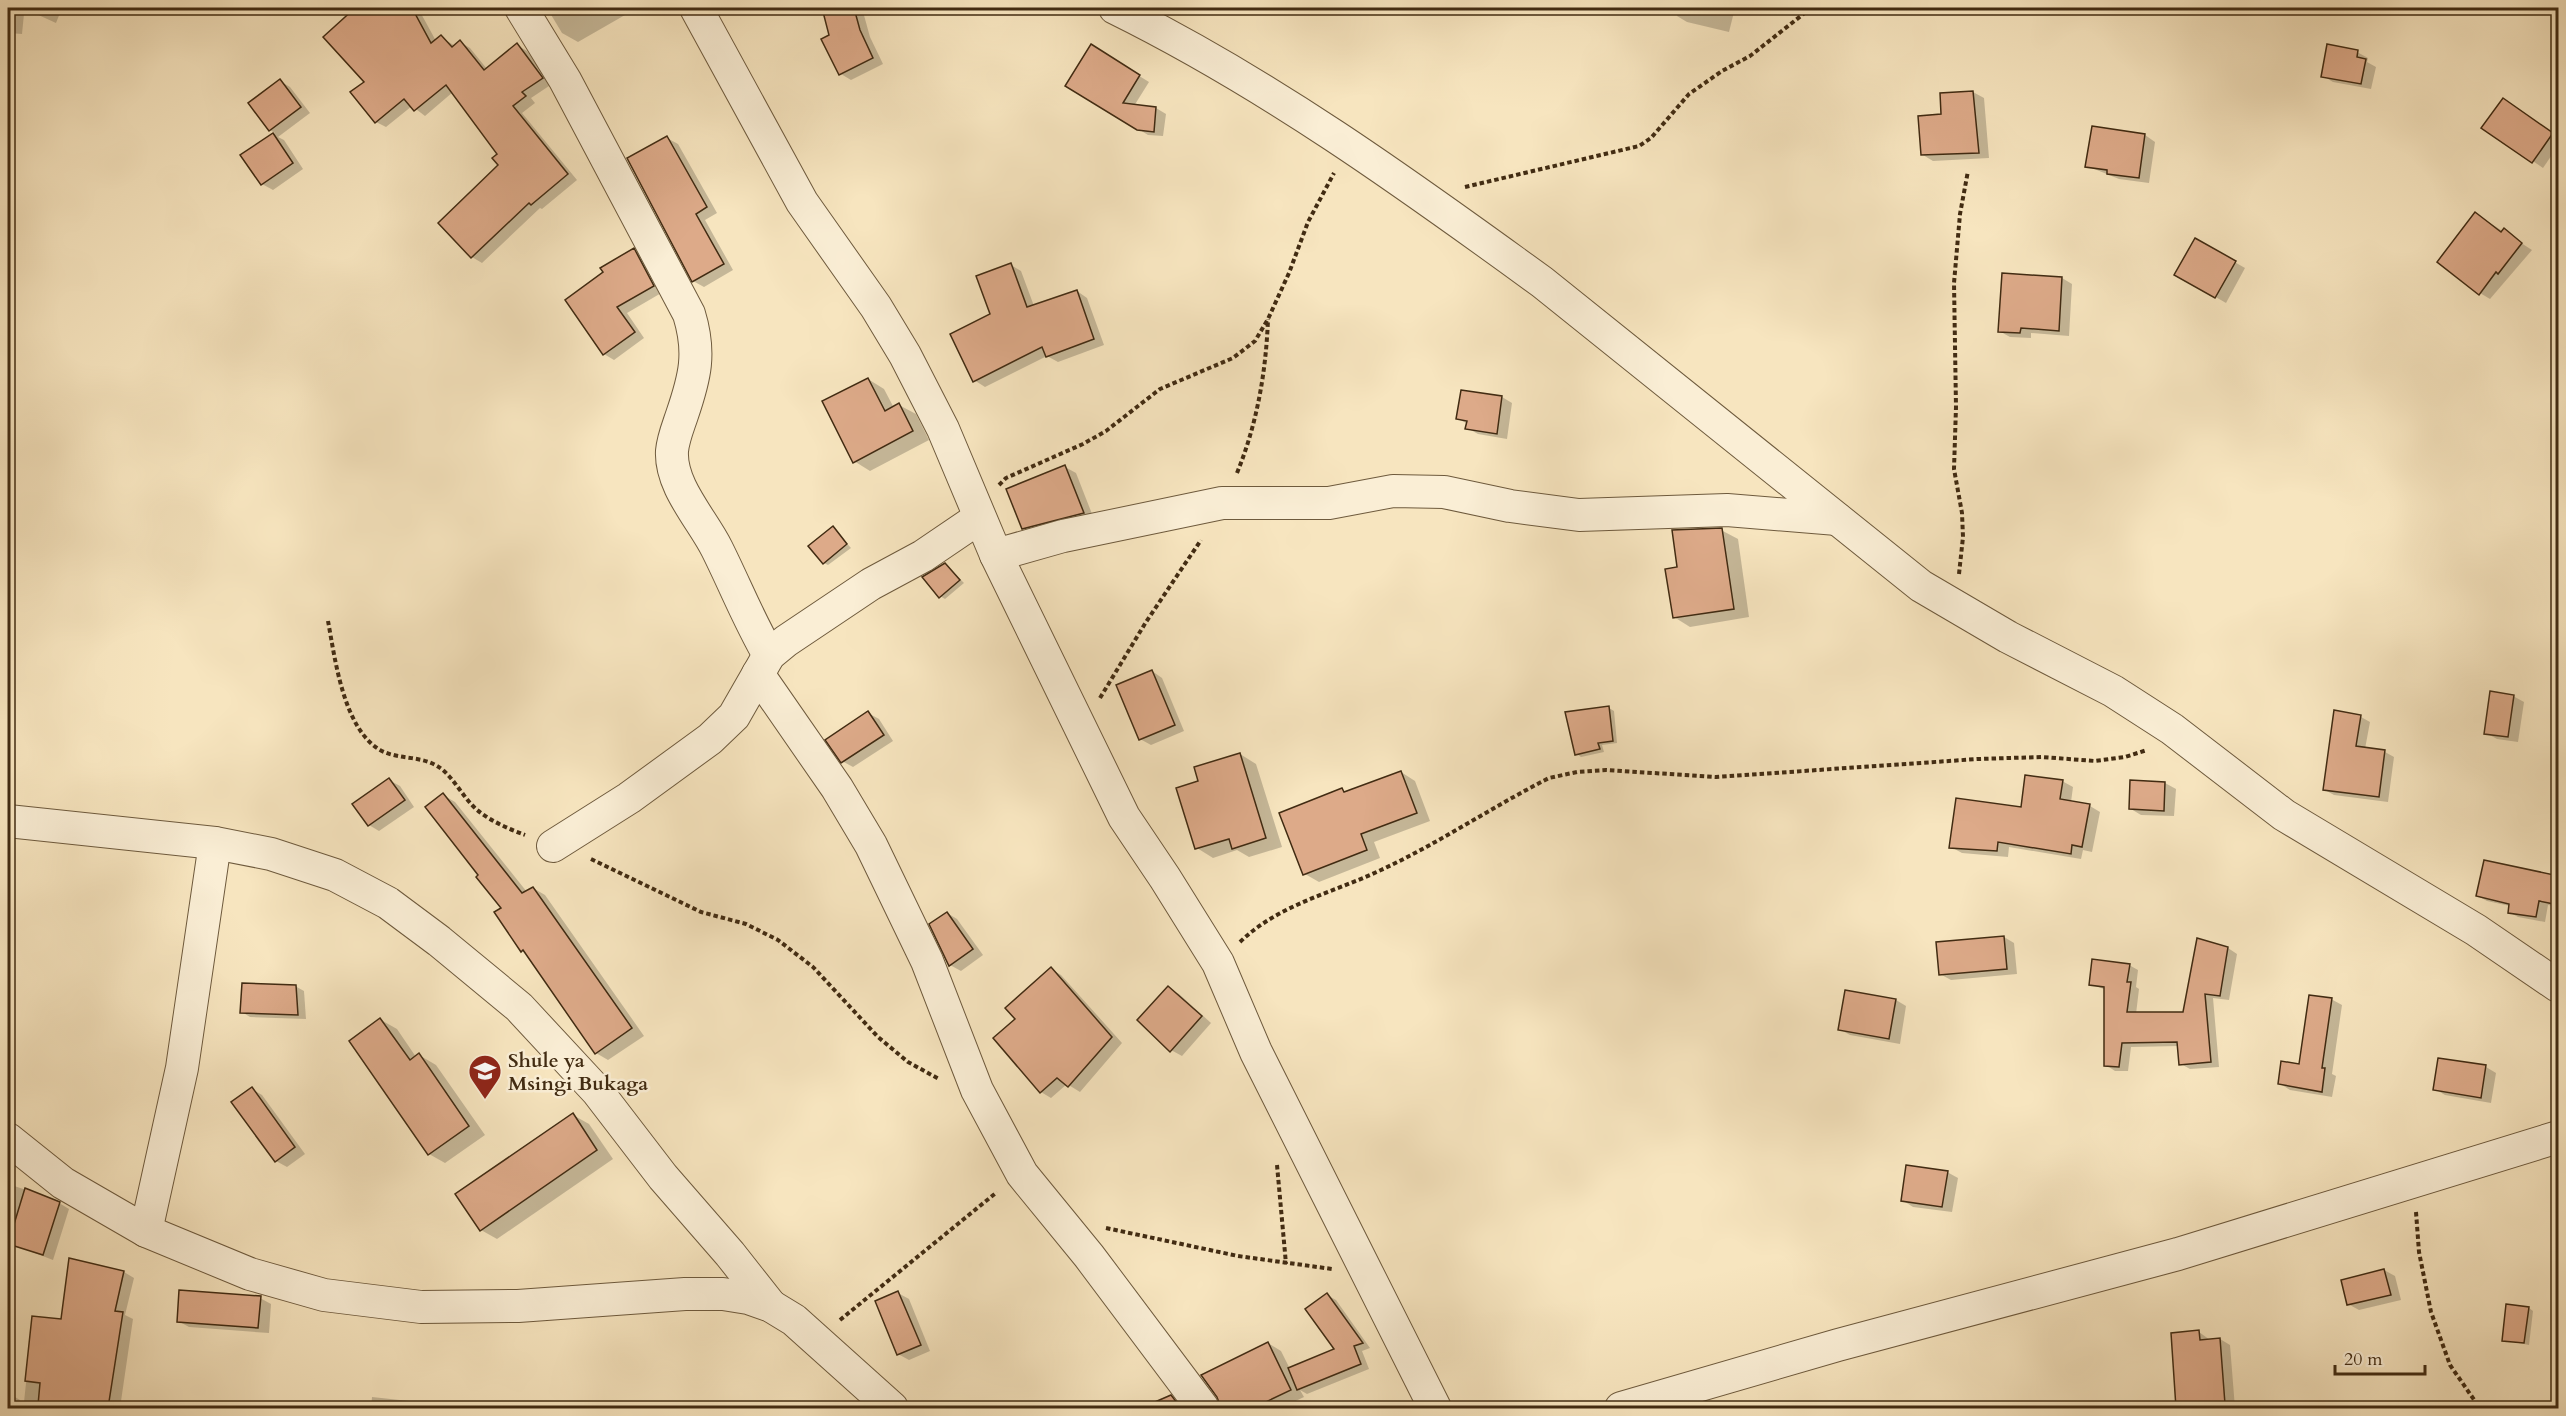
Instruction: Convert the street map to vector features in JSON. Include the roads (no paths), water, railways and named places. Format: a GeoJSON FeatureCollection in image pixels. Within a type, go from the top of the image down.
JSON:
{"type":"FeatureCollection","features":[{"type":"Feature","properties":{"kind":"street"},"geometry":{"type":"LineString","coordinates":[[521,8],[566,80],[689,314],[695,333],[697,352],[695,377],[675,434],[672,450],[673,462],[680,484],[716,549],[751,624],[763,665],[871,845],[927,961],[977,1089],[1022,1174],[1117,1293],[1203,1408]]}},
{"type":"Feature","properties":{"kind":"street"},"geometry":{"type":"LineString","coordinates":[[696,8],[802,202],[876,307],[905,355],[943,429],[996,555],[1124,817],[1218,963],[1256,1052],[1435,1408]]}},
{"type":"Feature","properties":{"kind":"street"},"geometry":{"type":"LineString","coordinates":[[1116,8],[1201,52],[1349,146],[1542,282],[1921,586],[2008,637],[2113,691],[2172,729],[2284,815],[2476,930],[2559,986]]}},
{"type":"Feature","properties":{"kind":"street"},"geometry":{"type":"LineString","coordinates":[[996,555],[1063,536],[1222,503],[1329,504],[1393,491],[1420,489],[1529,509],[1579,514],[1727,510],[1837,519]]}},
{"type":"Feature","properties":{"kind":"street"},"geometry":{"type":"LineString","coordinates":[[553,846],[684,761],[710,740],[734,716],[763,665],[786,641],[871,584],[923,556],[979,518]]}},
{"type":"Feature","properties":{"kind":"street"},"geometry":{"type":"LineString","coordinates":[[8,821],[215,843],[271,854],[334,875],[388,903],[439,941],[519,1007],[597,1091],[663,1177],[730,1254],[771,1306],[817,1339],[892,1408]]}},
{"type":"Feature","properties":{"kind":"street"},"geometry":{"type":"LineString","coordinates":[[146,1231],[182,1068],[215,843]]}},
{"type":"Feature","properties":{"kind":"street"},"geometry":{"type":"LineString","coordinates":[[1622,1408],[1838,1345],[2178,1254],[2559,1137]]}},
{"type":"Feature","properties":{"kind":"street"},"geometry":{"type":"LineString","coordinates":[[8,1139],[63,1183],[146,1231],[250,1274],[324,1295],[421,1307],[518,1306],[685,1294],[723,1294],[771,1306]]}},
{"type":"Feature","properties":{"kind":"place","name":"Shule ya Msingi Bukaga"},"geometry":{"type":"Point","coordinates":[485,1100]}}]}
